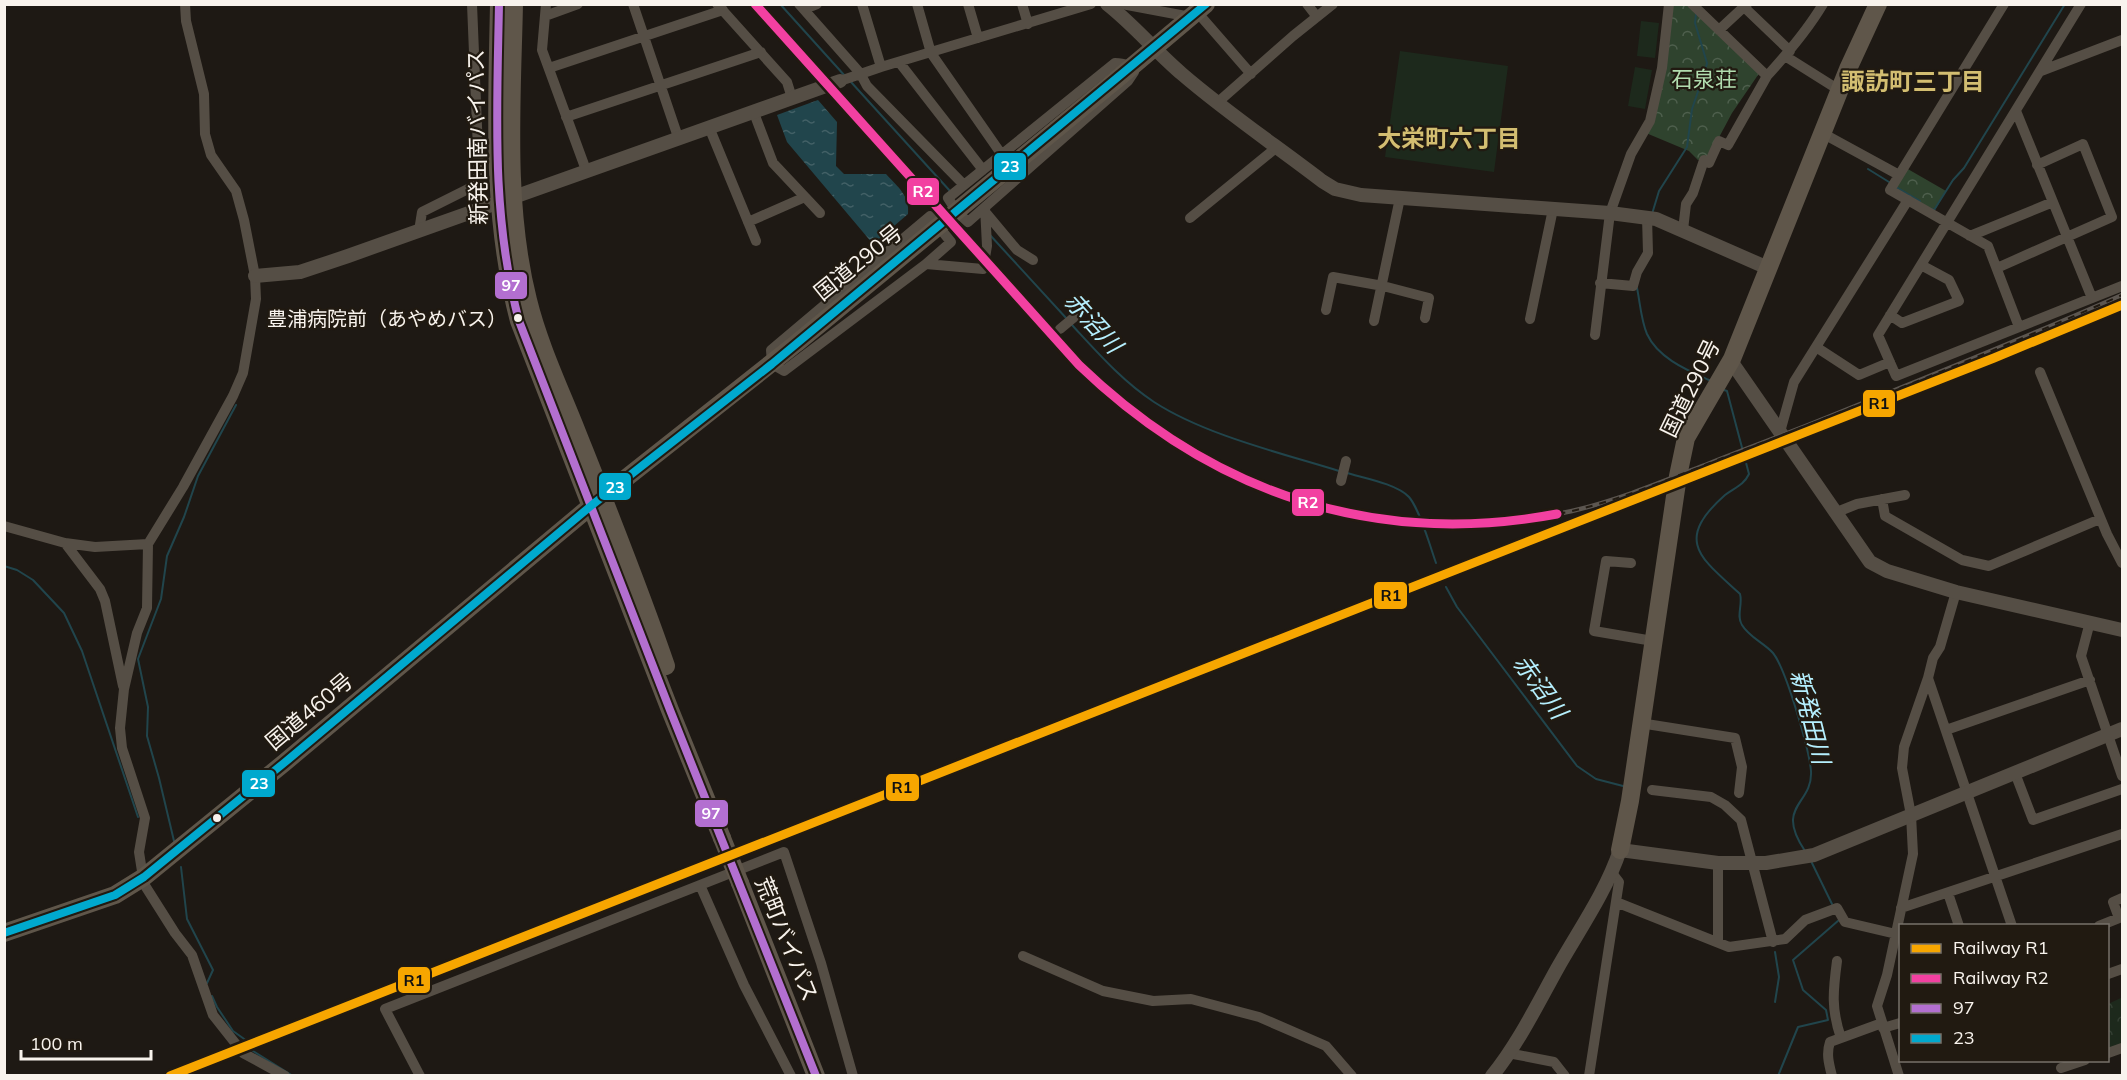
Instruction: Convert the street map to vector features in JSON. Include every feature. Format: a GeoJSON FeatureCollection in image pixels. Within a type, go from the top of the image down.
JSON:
{"type":"FeatureCollection","features":[{"type":"Feature","properties":{"kind":"highway","name":"新発田南バイパス"},"geometry":{"type":"LineString","coordinates":[[499,4],[496,141],[506,199],[534,321],[597,501]]}},
{"type":"Feature","properties":{"kind":"highway","name":"新発田南バイパス"},"geometry":{"type":"LineString","coordinates":[[506,199],[512,140],[514,4]]}},
{"type":"Feature","properties":{"kind":"highway","name":"国道290号"},"geometry":{"type":"LineString","coordinates":[[1620,850],[1630,801],[1678,476],[1686,438],[1732,359],[1839,90],[1878,4]]}},
{"type":"Feature","properties":{"kind":"highway","name":"国道290号"},"geometry":{"type":"LineString","coordinates":[[597,501],[772,364],[1198,11]]}},
{"type":"Feature","properties":{"kind":"highway","name":"荒町バイパス"},"geometry":{"type":"LineString","coordinates":[[597,501],[658,645],[702,786],[816,1076]]}},
{"type":"Feature","properties":{"kind":"highway","name":"国道460号"},"geometry":{"type":"LineString","coordinates":[[4,933],[115,895],[144,877],[597,501]]}},
{"type":"Feature","properties":{"kind":"street"},"geometry":{"type":"LineString","coordinates":[[185,4],[186,21],[204,94],[205,134],[211,155],[236,190],[255,276],[256,299],[243,373],[233,396],[188,478],[148,544],[147,608],[137,633],[124,689],[120,728],[122,748],[145,818],[139,852],[144,884],[192,955],[213,1015],[243,1053],[285,1076]]}},
{"type":"Feature","properties":{"kind":"street"},"geometry":{"type":"LineString","coordinates":[[419,231],[422,212],[472,187],[479,175],[472,4]]}},
{"type":"Feature","properties":{"kind":"street"},"geometry":{"type":"LineString","coordinates":[[578,4],[545,10],[542,50],[586,170]]}},
{"type":"Feature","properties":{"kind":"street"},"geometry":{"type":"LineString","coordinates":[[633,4],[678,137]]}},
{"type":"Feature","properties":{"kind":"street"},"geometry":{"type":"LineString","coordinates":[[862,4],[880,67]]}},
{"type":"Feature","properties":{"kind":"street"},"geometry":{"type":"LineString","coordinates":[[917,4],[931,53],[1002,155]]}},
{"type":"Feature","properties":{"kind":"street"},"geometry":{"type":"LineString","coordinates":[[968,4],[978,38]]}},
{"type":"Feature","properties":{"kind":"street"},"geometry":{"type":"LineString","coordinates":[[1022,4],[1028,24]]}},
{"type":"Feature","properties":{"kind":"street"},"geometry":{"type":"LineString","coordinates":[[255,276],[300,272],[880,67],[1090,4]]}},
{"type":"Feature","properties":{"kind":"street"},"geometry":{"type":"LineString","coordinates":[[1107,4],[1154,49],[1217,103],[1335,189],[1348,193],[1400,198],[1651,218],[1768,268]]}},
{"type":"Feature","properties":{"kind":"street"},"geometry":{"type":"LineString","coordinates":[[1122,4],[1198,11],[1251,74]]}},
{"type":"Feature","properties":{"kind":"street"},"geometry":{"type":"LineString","coordinates":[[1307,4],[1317,17]]}},
{"type":"Feature","properties":{"kind":"street"},"geometry":{"type":"LineString","coordinates":[[1217,103],[1333,4]]}},
{"type":"Feature","properties":{"kind":"street"},"geometry":{"type":"LineString","coordinates":[[1595,335],[1610,213],[1631,154],[1650,122],[1662,68],[1669,4]]}},
{"type":"Feature","properties":{"kind":"street"},"geometry":{"type":"LineString","coordinates":[[1683,230],[1686,204],[1693,193],[1704,160],[1709,163],[1719,141],[1728,145],[1767,76],[1810,26],[1823,4]]}},
{"type":"Feature","properties":{"kind":"street"},"geometry":{"type":"LineString","coordinates":[[2004,4],[1890,190],[1988,246],[2019,327]]}},
{"type":"Feature","properties":{"kind":"street"},"geometry":{"type":"LineString","coordinates":[[2082,4],[1878,335],[1896,376],[2122,286]]}},
{"type":"Feature","properties":{"kind":"street"},"geometry":{"type":"LineString","coordinates":[[808,6],[867,86],[964,185]]}},
{"type":"Feature","properties":{"kind":"street"},"geometry":{"type":"LineString","coordinates":[[1719,30],[1745,6],[1788,54],[1839,90]]}},
{"type":"Feature","properties":{"kind":"street"},"geometry":{"type":"LineString","coordinates":[[549,68],[644,37],[720,8],[787,82],[792,98]]}},
{"type":"Feature","properties":{"kind":"street"},"geometry":{"type":"LineString","coordinates":[[1696,8],[1767,76]]}},
{"type":"Feature","properties":{"kind":"street"},"geometry":{"type":"LineString","coordinates":[[2041,71],[2122,40]]}},
{"type":"Feature","properties":{"kind":"street"},"geometry":{"type":"LineString","coordinates":[[566,117],[760,52]]}},
{"type":"Feature","properties":{"kind":"street"},"geometry":{"type":"LineString","coordinates":[[899,62],[983,170]]}},
{"type":"Feature","properties":{"kind":"street"},"geometry":{"type":"LineString","coordinates":[[1115,63],[1122,63],[1124,73],[1134,72],[1128,81],[986,210],[968,222],[957,212],[948,198],[1115,63]]}},
{"type":"Feature","properties":{"kind":"street"},"geometry":{"type":"LineString","coordinates":[[2016,111],[2092,298]]}},
{"type":"Feature","properties":{"kind":"street"},"geometry":{"type":"LineString","coordinates":[[754,113],[773,163],[820,213]]}},
{"type":"Feature","properties":{"kind":"street"},"geometry":{"type":"LineString","coordinates":[[709,127],[756,241]]}},
{"type":"Feature","properties":{"kind":"street"},"geometry":{"type":"LineString","coordinates":[[1822,133],[1899,175]]}},
{"type":"Feature","properties":{"kind":"street"},"geometry":{"type":"LineString","coordinates":[[1996,268],[2112,217],[2084,144],[2037,165]]}},
{"type":"Feature","properties":{"kind":"street"},"geometry":{"type":"LineString","coordinates":[[1190,218],[1277,147]]}},
{"type":"Feature","properties":{"kind":"street"},"geometry":{"type":"LineString","coordinates":[[748,222],[805,197]]}},
{"type":"Feature","properties":{"kind":"street"},"geometry":{"type":"LineString","coordinates":[[1374,321],[1400,198]]}},
{"type":"Feature","properties":{"kind":"street"},"geometry":{"type":"LineString","coordinates":[[1780,432],[1794,382],[1908,200]]}},
{"type":"Feature","properties":{"kind":"street"},"geometry":{"type":"LineString","coordinates":[[1970,236],[2053,202]]}},
{"type":"Feature","properties":{"kind":"street"},"geometry":{"type":"LineString","coordinates":[[1530,319],[1553,209]]}},
{"type":"Feature","properties":{"kind":"street"},"geometry":{"type":"LineString","coordinates":[[986,210],[1017,250],[1033,260]]}},
{"type":"Feature","properties":{"kind":"street"},"geometry":{"type":"LineString","coordinates":[[926,264],[983,269],[987,246],[986,210]]}},
{"type":"Feature","properties":{"kind":"street"},"geometry":{"type":"LineString","coordinates":[[930,216],[951,242],[926,264],[784,371],[772,364],[771,350],[930,216]]}},
{"type":"Feature","properties":{"kind":"street"},"geometry":{"type":"LineString","coordinates":[[1600,283],[1634,286],[1637,272],[1648,253],[1651,218]]}},
{"type":"Feature","properties":{"kind":"street"},"geometry":{"type":"LineString","coordinates":[[1890,315],[1902,323],[1959,301],[1949,280],[1921,265]]}},
{"type":"Feature","properties":{"kind":"street"},"geometry":{"type":"LineString","coordinates":[[1326,310],[1334,277],[1429,298],[1425,318]]}},
{"type":"Feature","properties":{"kind":"street"},"geometry":{"type":"LineString","coordinates":[[1060,329],[1078,314]]}},
{"type":"Feature","properties":{"kind":"street"},"geometry":{"type":"LineString","coordinates":[[1816,347],[1859,375],[1890,362]]}},
{"type":"Feature","properties":{"kind":"street"},"geometry":{"type":"LineString","coordinates":[[1732,359],[1732,364],[1870,562],[1887,571],[1956,592],[2122,630]]}},
{"type":"Feature","properties":{"kind":"street"},"geometry":{"type":"LineString","coordinates":[[2040,372],[2100,519],[2122,563]]}},
{"type":"Feature","properties":{"kind":"street"},"geometry":{"type":"LineString","coordinates":[[1341,481],[1346,461]]}},
{"type":"Feature","properties":{"kind":"street"},"geometry":{"type":"LineString","coordinates":[[1837,512],[1857,504],[1905,495]]}},
{"type":"Feature","properties":{"kind":"street"},"geometry":{"type":"LineString","coordinates":[[1882,500],[1885,516],[1962,560],[1989,566],[2100,519]]}},
{"type":"Feature","properties":{"kind":"street"},"geometry":{"type":"LineString","coordinates":[[4,526],[65,543],[95,546],[148,544]]}},
{"type":"Feature","properties":{"kind":"street"},"geometry":{"type":"LineString","coordinates":[[65,543],[100,589],[105,601],[124,689]]}},
{"type":"Feature","properties":{"kind":"street"},"geometry":{"type":"LineString","coordinates":[[1631,563],[1606,561],[1594,632],[1653,641]]}},
{"type":"Feature","properties":{"kind":"street"},"geometry":{"type":"LineString","coordinates":[[1896,1075],[1877,1006],[1896,934],[1913,854],[1911,815],[1902,768],[1904,747],[1933,658],[1940,647],[1956,592]]}},
{"type":"Feature","properties":{"kind":"street"},"geometry":{"type":"LineString","coordinates":[[2090,622],[2081,656],[2122,776]]}},
{"type":"Feature","properties":{"kind":"street"},"geometry":{"type":"LineString","coordinates":[[1928,678],[2011,924]]}},
{"type":"Feature","properties":{"kind":"street"},"geometry":{"type":"LineString","coordinates":[[1946,730],[2090,680]]}},
{"type":"Feature","properties":{"kind":"street"},"geometry":{"type":"LineString","coordinates":[[1640,723],[1735,738],[1742,767],[1739,793]]}},
{"type":"Feature","properties":{"kind":"street"},"geometry":{"type":"LineString","coordinates":[[1492,1076],[1508,1053],[1612,873],[1620,850],[1718,863],[1753,863],[1808,856],[2122,729]]}},
{"type":"Feature","properties":{"kind":"street"},"geometry":{"type":"LineString","coordinates":[[2015,773],[2033,820],[2122,789]]}},
{"type":"Feature","properties":{"kind":"street"},"geometry":{"type":"LineString","coordinates":[[1652,790],[1711,797],[1725,805],[1741,820],[1773,942]]}},
{"type":"Feature","properties":{"kind":"street"},"geometry":{"type":"LineString","coordinates":[[1901,908],[2122,834]]}},
{"type":"Feature","properties":{"kind":"street"},"geometry":{"type":"LineString","coordinates":[[420,1076],[385,1009],[784,852],[821,963],[853,1076]]}},
{"type":"Feature","properties":{"kind":"street"},"geometry":{"type":"LineString","coordinates":[[1718,863],[1718,941]]}},
{"type":"Feature","properties":{"kind":"street"},"geometry":{"type":"LineString","coordinates":[[1589,1076],[1619,882],[1612,873]]}},
{"type":"Feature","properties":{"kind":"street"},"geometry":{"type":"LineString","coordinates":[[700,885],[744,986],[791,1076]]}},
{"type":"Feature","properties":{"kind":"street"},"geometry":{"type":"LineString","coordinates":[[1948,893],[1958,924]]}},
{"type":"Feature","properties":{"kind":"street"},"geometry":{"type":"LineString","coordinates":[[2104,924],[2119,918],[2113,902],[2122,898]]}},
{"type":"Feature","properties":{"kind":"street"},"geometry":{"type":"LineString","coordinates":[[1616,902],[1729,947],[1785,939],[1805,920],[1833,910],[1845,922],[1896,934]]}},
{"type":"Feature","properties":{"kind":"street"},"geometry":{"type":"LineString","coordinates":[[1023,956],[1103,991],[1153,1001],[1191,999],[1258,1017],[1326,1046],[1352,1076]]}},
{"type":"Feature","properties":{"kind":"street"},"geometry":{"type":"LineString","coordinates":[[1837,962],[1832,994],[1834,1019],[1840,1038]]}},
{"type":"Feature","properties":{"kind":"street"},"geometry":{"type":"LineString","coordinates":[[1832,1076],[1828,1062],[1830,1042],[1882,1025],[1899,1023]]}},
{"type":"Feature","properties":{"kind":"street"},"geometry":{"type":"LineString","coordinates":[[1508,1053],[1554,1062],[1565,1076]]}},
{"type":"Feature","properties":{"kind":"street"},"geometry":{"type":"LineString","coordinates":[[2061,1068],[2079,1062]]}},
{"type":"Feature","properties":{"kind":"green space","name":"石泉荘"},"geometry":{"type":"Polygon","coordinates":[[[1670,5],[1689,5],[1760,72],[1732,113],[1708,158],[1698,160],[1689,151],[1646,133],[1670,5]]]}},
{"type":"Feature","properties":{"kind":"green space"},"geometry":{"type":"Polygon","coordinates":[[[1641,21],[1659,23],[1655,58],[1637,56],[1641,21]]]}},
{"type":"Feature","properties":{"kind":"green space"},"geometry":{"type":"Polygon","coordinates":[[[1400,51],[1508,66],[1494,172],[1385,157],[1400,51]]]}},
{"type":"Feature","properties":{"kind":"green space"},"geometry":{"type":"Polygon","coordinates":[[[1635,67],[1652,70],[1645,109],[1628,106],[1635,67]]]}},
{"type":"Feature","properties":{"kind":"green space"},"geometry":{"type":"Polygon","coordinates":[[[1906,168],[1946,191],[1934,212],[1895,188],[1906,168]]]}},
{"type":"Feature","properties":{"kind":"green space"},"geometry":{"type":"Polygon","coordinates":[[[2121,998],[2122,1044],[2109,1049],[2109,1004],[2121,998]]]}},
{"type":"Feature","properties":{"kind":"water"},"geometry":{"type":"Polygon","coordinates":[[[818,100],[837,122],[836,166],[844,174],[886,174],[902,192],[907,202],[908,214],[873,244],[787,142],[777,115],[818,100]]]}},
{"type":"Feature","properties":{"kind":"waterway","name":"赤沼川"},"geometry":{"type":"LineString","coordinates":[[780,4],[845,76]]}},
{"type":"Feature","properties":{"kind":"waterway"},"geometry":{"type":"LineString","coordinates":[[1932,209],[1934,210],[1953,180],[1964,168],[2065,4]]}},
{"type":"Feature","properties":{"kind":"waterway","name":"新発田川"},"geometry":{"type":"LineString","coordinates":[[1652,214],[1659,191],[1687,147],[1692,109],[1707,63],[1695,23],[1696,14]]}},
{"type":"Feature","properties":{"kind":"waterway","name":"赤沼川"},"geometry":{"type":"LineString","coordinates":[[851,82],[950,191]]}},
{"type":"Feature","properties":{"kind":"waterway"},"geometry":{"type":"LineString","coordinates":[[1868,169],[1889,182]]}},
{"type":"Feature","properties":{"kind":"waterway"},"geometry":{"type":"LineString","coordinates":[[1896,187],[1920,201]]}},
{"type":"Feature","properties":{"kind":"waterway","name":"赤沼川"},"geometry":{"type":"LineString","coordinates":[[990,235],[1067,319]]}},
{"type":"Feature","properties":{"kind":"waterway","name":"新発田川"},"geometry":{"type":"LineString","coordinates":[[1637,288],[1643,323],[1647,334],[1658,350],[1674,362],[1709,380]]}},
{"type":"Feature","properties":{"kind":"waterway","name":"赤沼川"},"geometry":{"type":"LineString","coordinates":[[1071,324],[1131,385],[1174,414],[1220,434],[1339,471]]}},
{"type":"Feature","properties":{"kind":"waterway","name":"新発田川"},"geometry":{"type":"LineString","coordinates":[[1724,390],[1727,391],[1749,474],[1742,484],[1725,495],[1709,511],[1700,525],[1697,537],[1698,548],[1714,570],[1740,594],[1742,625],[1773,653],[1784,675],[1802,728],[1811,771],[1807,791],[1797,806],[1793,824],[1796,836],[1805,851]]}},
{"type":"Feature","properties":{"kind":"waterway"},"geometry":{"type":"LineString","coordinates":[[174,841],[147,736],[148,707],[138,659],[161,599],[167,556],[198,476],[236,405]]}},
{"type":"Feature","properties":{"kind":"waterway","name":"赤沼川"},"geometry":{"type":"LineString","coordinates":[[1347,473],[1397,488],[1409,497],[1421,519],[1436,563]]}},
{"type":"Feature","properties":{"kind":"waterway"},"geometry":{"type":"LineString","coordinates":[[4,566],[17,570],[33,580],[64,613],[82,651],[138,817]]}},
{"type":"Feature","properties":{"kind":"waterway","name":"赤沼川"},"geometry":{"type":"LineString","coordinates":[[1446,587],[1457,607],[1577,766],[1596,779],[1623,786]]}},
{"type":"Feature","properties":{"kind":"waterway","name":"新発田川"},"geometry":{"type":"LineString","coordinates":[[1811,861],[1832,904]]}},
{"type":"Feature","properties":{"kind":"waterway"},"geometry":{"type":"LineString","coordinates":[[181,867],[187,919],[213,970],[207,983]]}},
{"type":"Feature","properties":{"kind":"waterway","name":"新発田川"},"geometry":{"type":"LineString","coordinates":[[1778,1076],[1798,1027],[1828,1020],[1826,1010],[1803,990],[1793,960],[1839,920]]}},
{"type":"Feature","properties":{"kind":"waterway","name":"赤沼川"},"geometry":{"type":"LineString","coordinates":[[1775,952],[1779,977],[1775,1002]]}},
{"type":"Feature","properties":{"kind":"waterway"},"geometry":{"type":"LineString","coordinates":[[212,996],[233,1031],[247,1041],[253,1051],[293,1076]]}},
{"type":"Feature","properties":{"kind":"railway"},"geometry":{"type":"LineString","coordinates":[[755,4],[1044,328],[1110,394],[1159,432],[1212,463],[1268,489],[1327,507],[1387,519],[1448,524],[1510,521],[1590,507],[1641,490],[1808,425],[2122,295]]}},
{"type":"Feature","properties":{"kind":"rail line","name":"R2"},"geometry":{"type":"LineString","coordinates":[[755,4],[1079,365],[1130,410],[1184,447],[1240,477],[1299,500],[1360,516],[1424,523],[1489,523],[1557,514]]}},
{"type":"Feature","properties":{"kind":"rail line","name":"R1"},"geometry":{"type":"LineString","coordinates":[[170,1076],[1994,358],[2122,305]]}},
{"type":"Feature","properties":{"kind":"transit line","name":"97"},"geometry":{"type":"LineString","coordinates":[[499,4],[497,124],[500,203],[510,281],[519,321],[670,710],[816,1076]]}},
{"type":"Feature","properties":{"kind":"transit line","name":"23"},"geometry":{"type":"LineString","coordinates":[[4,933],[115,895],[144,877],[592,505],[772,364],[1206,4]]}},
{"type":"Feature","properties":{"kind":"place","name":"豊浦病院前（あやめバス）"},"geometry":{"type":"Point","coordinates":[518,318]}},
{"type":"Feature","properties":{"kind":"district","name":"諏訪町三丁目"},"geometry":{"type":"Point","coordinates":[1913,82]}},
{"type":"Feature","properties":{"kind":"district","name":"大栄町六丁目"},"geometry":{"type":"Point","coordinates":[1449,139]}}]}
